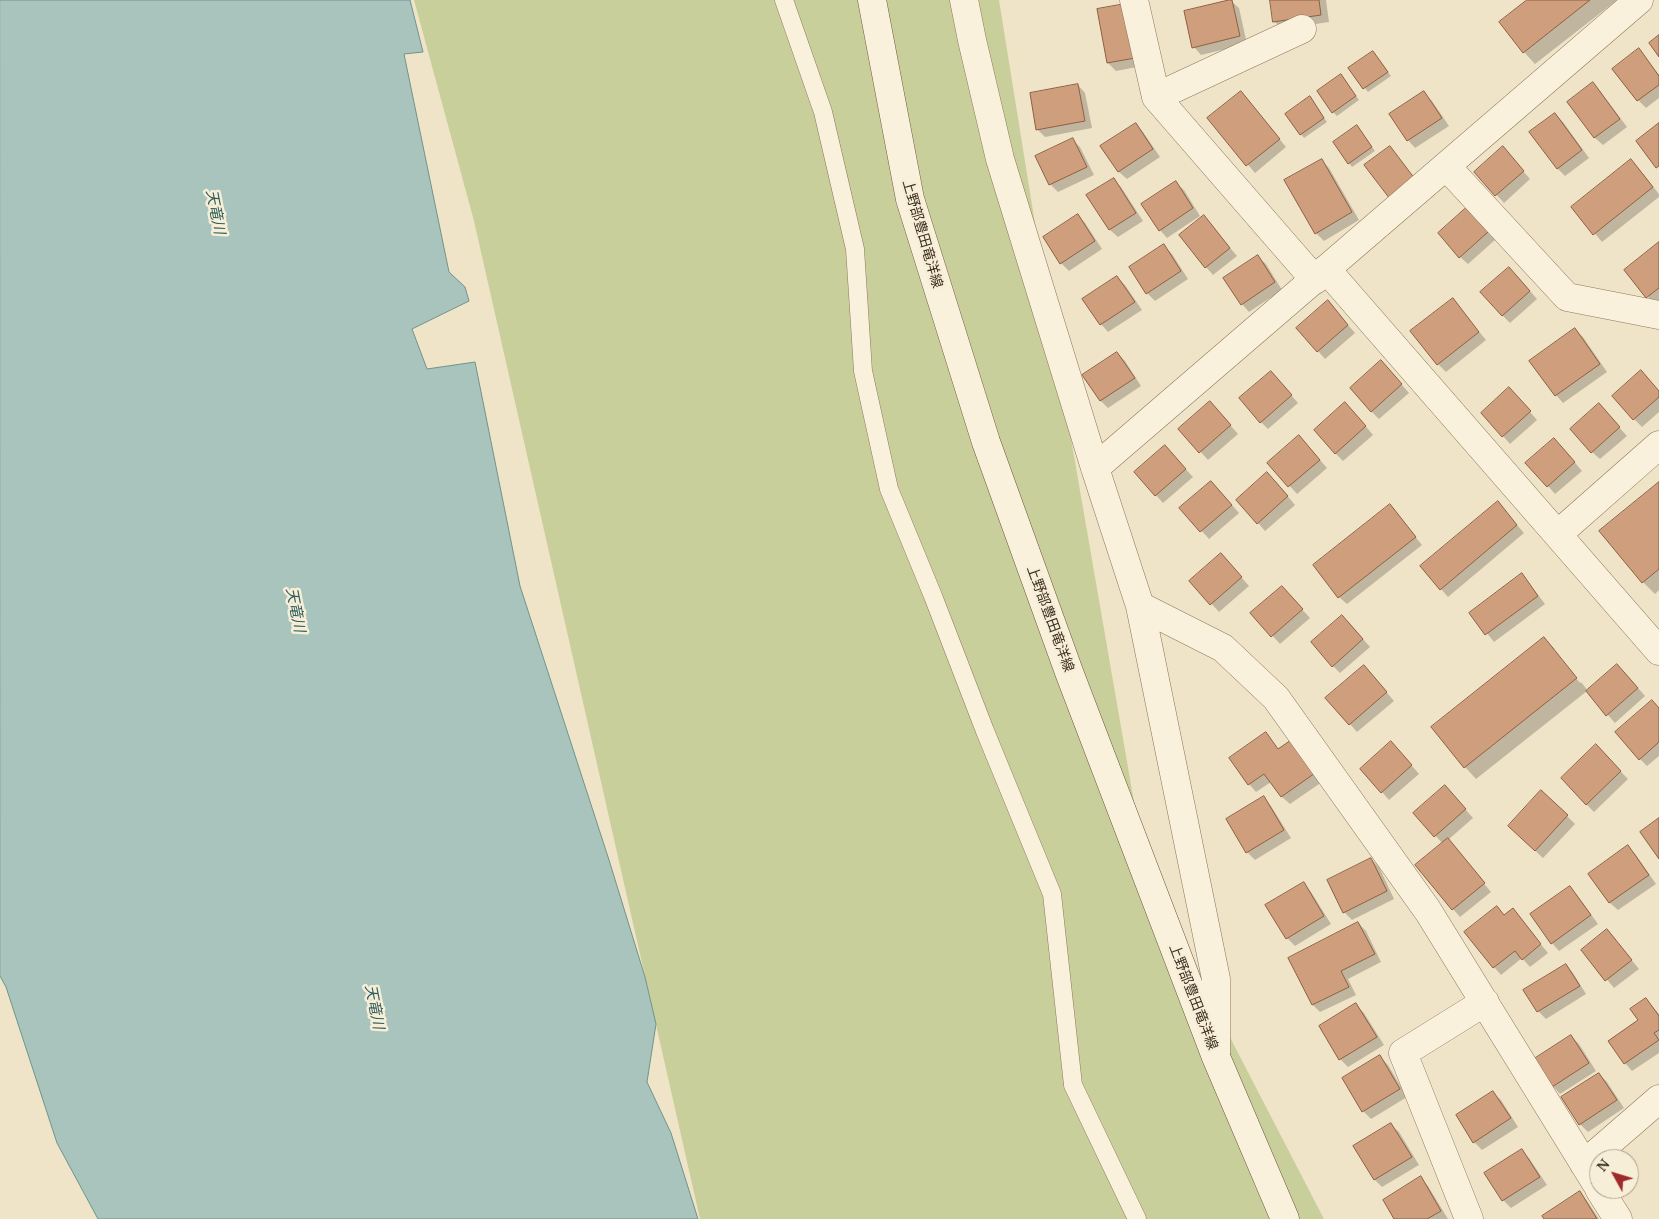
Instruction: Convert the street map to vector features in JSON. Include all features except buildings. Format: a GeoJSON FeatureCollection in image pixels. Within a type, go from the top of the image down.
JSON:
{"type":"FeatureCollection","features":[{"type":"Feature","properties":{"kind":"street","name":"上野部豊田竜洋線"},"geometry":{"type":"LineString","coordinates":[[872,0],[910,199],[986,442],[1069,672],[1216,1057],[1285,1219]]}},
{"type":"Feature","properties":{"kind":"street"},"geometry":{"type":"LineString","coordinates":[[964,0],[1000,159],[1140,606],[1216,979],[1216,1057]]}},
{"type":"Feature","properties":{"kind":"street"},"geometry":{"type":"LineString","coordinates":[[1134,0],[1156,97],[1558,534],[1659,651]]}},
{"type":"Feature","properties":{"kind":"street"},"geometry":{"type":"LineString","coordinates":[[1096,468],[1639,0]]}},
{"type":"Feature","properties":{"kind":"street"},"geometry":{"type":"LineString","coordinates":[[1156,97],[1302,29]]}},
{"type":"Feature","properties":{"kind":"street"},"geometry":{"type":"LineString","coordinates":[[1446,166],[1567,297],[1659,315]]}},
{"type":"Feature","properties":{"kind":"street"},"geometry":{"type":"LineString","coordinates":[[1558,534],[1659,445]]}},
{"type":"Feature","properties":{"kind":"street"},"geometry":{"type":"LineString","coordinates":[[1140,606],[1223,648],[1276,698],[1428,911],[1589,1172]]}},
{"type":"Feature","properties":{"kind":"street"},"geometry":{"type":"LineString","coordinates":[[1469,1219],[1403,1053],[1485,1002]]}},
{"type":"Feature","properties":{"kind":"street"},"geometry":{"type":"LineString","coordinates":[[1584,1164],[1659,1099]]}},
{"type":"Feature","properties":{"kind":"street"},"geometry":{"type":"LineString","coordinates":[[1605,1199],[1618,1219]]}},
{"type":"Feature","properties":{"kind":"lane"},"geometry":{"type":"LineString","coordinates":[[784,0],[823,112],[855,249],[863,370],[889,489],[934,596],[985,731],[1052,894],[1073,1085],[1137,1219]]}},
{"type":"Feature","properties":{"kind":"green space"},"geometry":{"type":"Polygon","coordinates":[[[414,0],[999,0],[1052,329],[1147,877],[1324,1219],[700,1219],[474,221],[414,0]]]}},
{"type":"Feature","properties":{"kind":"water","name":"天竜川"},"geometry":{"type":"Polygon","coordinates":[[[0,0],[410,0],[423,52],[404,54],[449,272],[465,287],[469,301],[412,329],[427,369],[475,362],[520,586],[645,977],[656,1024],[647,1082],[671,1133],[698,1219],[98,1219],[57,1143],[6,987],[0,976],[0,0]]]}}]}
